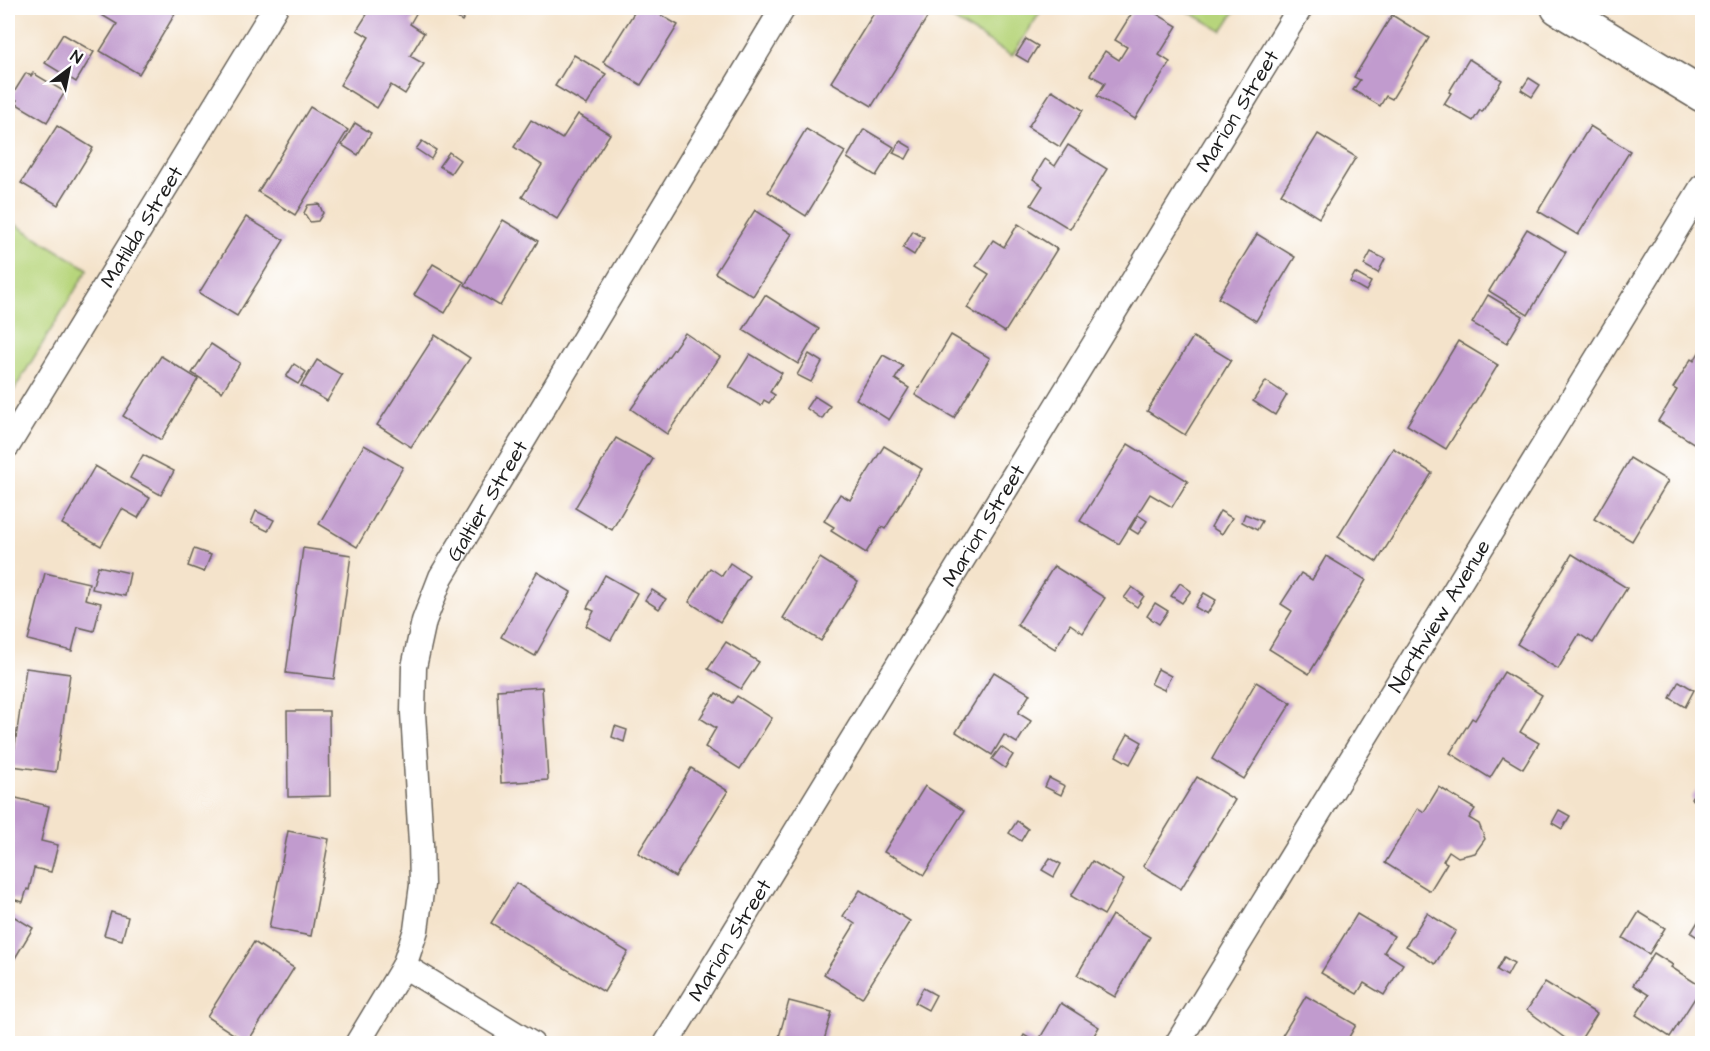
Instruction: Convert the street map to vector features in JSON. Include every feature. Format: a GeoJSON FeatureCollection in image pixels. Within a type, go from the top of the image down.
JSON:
{"type":"FeatureCollection","features":[{"type":"Feature","properties":{"kind":"street","name":"Matilda Street"},"geometry":{"type":"LineString","coordinates":[[8,445],[276,8]]}},
{"type":"Feature","properties":{"kind":"street","name":"Galtier Street"},"geometry":{"type":"LineString","coordinates":[[357,1044],[404,966],[416,930],[422,885],[413,713],[414,668],[423,621],[441,577],[783,8]]}},
{"type":"Feature","properties":{"kind":"street","name":"Marion Street"},"geometry":{"type":"LineString","coordinates":[[666,1044],[1300,8]]}},
{"type":"Feature","properties":{"kind":"street"},"geometry":{"type":"LineString","coordinates":[[1558,8],[1702,95]]}},
{"type":"Feature","properties":{"kind":"street","name":"Northview Avenue"},"geometry":{"type":"LineString","coordinates":[[1177,1044],[1702,187]]}},
{"type":"Feature","properties":{"kind":"street"},"geometry":{"type":"LineString","coordinates":[[404,966],[532,1044]]}},
{"type":"Feature","properties":{"kind":"green space"},"geometry":{"type":"Polygon","coordinates":[[[934,8],[1043,8],[1012,56],[934,8]]]}},
{"type":"Feature","properties":{"kind":"green space"},"geometry":{"type":"Polygon","coordinates":[[[1182,8],[1237,8],[1222,31],[1182,8]]]}},
{"type":"Feature","properties":{"kind":"green space"},"geometry":{"type":"Polygon","coordinates":[[[8,220],[88,269],[8,400],[8,220]]]}},
{"type":"Feature","properties":{"kind":"building"},"geometry":{"type":"Polygon","coordinates":[[[104,8],[165,8],[175,14],[139,74],[100,51],[117,24],[100,14],[104,8]]]}},
{"type":"Feature","properties":{"kind":"building"},"geometry":{"type":"Polygon","coordinates":[[[371,8],[418,10],[410,24],[424,33],[410,56],[424,64],[405,94],[391,85],[377,108],[340,85],[369,37],[357,30],[371,8]]]}},
{"type":"Feature","properties":{"kind":"building"},"geometry":{"type":"Polygon","coordinates":[[[441,8],[470,8],[462,21],[441,8]]]}},
{"type":"Feature","properties":{"kind":"building"},"geometry":{"type":"Polygon","coordinates":[[[637,8],[649,8],[678,25],[641,85],[603,62],[637,8]]]}},
{"type":"Feature","properties":{"kind":"building"},"geometry":{"type":"Polygon","coordinates":[[[877,8],[922,8],[930,13],[872,106],[831,82],[877,8]]]}},
{"type":"Feature","properties":{"kind":"building"},"geometry":{"type":"Polygon","coordinates":[[[1135,8],[1147,8],[1177,26],[1159,55],[1170,62],[1135,119],[1097,96],[1105,83],[1090,75],[1105,51],[1119,60],[1127,47],[1115,40],[1135,8]]]}},
{"type":"Feature","properties":{"kind":"building"},"geometry":{"type":"Polygon","coordinates":[[[1392,15],[1429,38],[1392,99],[1386,96],[1380,106],[1353,90],[1360,80],[1354,77],[1392,15]]]}},
{"type":"Feature","properties":{"kind":"building"},"geometry":{"type":"Polygon","coordinates":[[[63,34],[94,52],[76,82],[45,63],[63,34]]]}},
{"type":"Feature","properties":{"kind":"building"},"geometry":{"type":"Polygon","coordinates":[[[1026,39],[1038,46],[1028,62],[1016,55],[1026,39]]]}},
{"type":"Feature","properties":{"kind":"building"},"geometry":{"type":"Polygon","coordinates":[[[574,55],[606,74],[587,105],[555,86],[574,55]]]}},
{"type":"Feature","properties":{"kind":"building"},"geometry":{"type":"Polygon","coordinates":[[[1469,59],[1502,80],[1482,112],[1480,110],[1473,121],[1444,104],[1469,59]]]}},
{"type":"Feature","properties":{"kind":"building"},"geometry":{"type":"Polygon","coordinates":[[[26,73],[31,76],[33,73],[65,92],[47,122],[15,103],[17,100],[11,97],[26,73]]]}},
{"type":"Feature","properties":{"kind":"building"},"geometry":{"type":"Polygon","coordinates":[[[1529,78],[1540,85],[1532,97],[1521,90],[1529,78]]]}},
{"type":"Feature","properties":{"kind":"building"},"geometry":{"type":"Polygon","coordinates":[[[1052,90],[1083,110],[1060,147],[1028,127],[1052,90]]]}},
{"type":"Feature","properties":{"kind":"building"},"geometry":{"type":"Polygon","coordinates":[[[310,107],[348,130],[295,215],[258,192],[310,107]]]}},
{"type":"Feature","properties":{"kind":"building"},"geometry":{"type":"Polygon","coordinates":[[[578,114],[610,134],[557,219],[522,197],[542,165],[514,147],[531,120],[562,139],[578,114]]]}},
{"type":"Feature","properties":{"kind":"building"},"geometry":{"type":"Polygon","coordinates":[[[355,123],[371,133],[358,155],[342,145],[355,123]]]}},
{"type":"Feature","properties":{"kind":"building"},"geometry":{"type":"Polygon","coordinates":[[[57,126],[93,148],[58,205],[21,183],[57,126]]]}},
{"type":"Feature","properties":{"kind":"building"},"geometry":{"type":"Polygon","coordinates":[[[1590,126],[1630,151],[1578,235],[1538,211],[1590,126]]]}},
{"type":"Feature","properties":{"kind":"building"},"geometry":{"type":"Polygon","coordinates":[[[806,129],[845,152],[806,216],[768,192],[806,129]]]}},
{"type":"Feature","properties":{"kind":"building"},"geometry":{"type":"Polygon","coordinates":[[[864,129],[894,147],[876,176],[847,158],[864,129]]]}},
{"type":"Feature","properties":{"kind":"building"},"geometry":{"type":"Polygon","coordinates":[[[1318,134],[1356,157],[1319,218],[1281,194],[1318,134]]]}},
{"type":"Feature","properties":{"kind":"building"},"geometry":{"type":"Polygon","coordinates":[[[422,141],[436,150],[431,159],[416,149],[422,141]]]}},
{"type":"Feature","properties":{"kind":"building"},"geometry":{"type":"Polygon","coordinates":[[[900,141],[912,148],[906,159],[893,153],[900,141]]]}},
{"type":"Feature","properties":{"kind":"building"},"geometry":{"type":"Polygon","coordinates":[[[1068,145],[1107,169],[1070,229],[1031,205],[1043,186],[1033,179],[1045,159],[1055,166],[1068,145]]]}},
{"type":"Feature","properties":{"kind":"building"},"geometry":{"type":"Polygon","coordinates":[[[449,152],[460,160],[451,173],[439,166],[449,152]]]}},
{"type":"Feature","properties":{"kind":"building"},"geometry":{"type":"Polygon","coordinates":[[[319,204],[323,213],[318,221],[310,222],[304,213],[308,205],[319,204]]]}},
{"type":"Feature","properties":{"kind":"building"},"geometry":{"type":"Polygon","coordinates":[[[755,210],[792,234],[753,296],[715,273],[755,210]]]}},
{"type":"Feature","properties":{"kind":"building"},"geometry":{"type":"Polygon","coordinates":[[[246,217],[284,240],[237,316],[199,293],[246,217]]]}},
{"type":"Feature","properties":{"kind":"building"},"geometry":{"type":"Polygon","coordinates":[[[503,220],[538,241],[500,306],[465,285],[503,220]]]}},
{"type":"Feature","properties":{"kind":"building"},"geometry":{"type":"Polygon","coordinates":[[[1018,224],[1057,249],[1005,332],[967,308],[989,274],[976,266],[993,240],[1004,247],[1018,224]]]}},
{"type":"Feature","properties":{"kind":"building"},"geometry":{"type":"Polygon","coordinates":[[[1527,229],[1566,252],[1528,315],[1489,291],[1527,229]]]}},
{"type":"Feature","properties":{"kind":"building"},"geometry":{"type":"Polygon","coordinates":[[[913,231],[924,238],[914,255],[903,248],[913,231]]]}},
{"type":"Feature","properties":{"kind":"building"},"geometry":{"type":"Polygon","coordinates":[[[1257,234],[1295,257],[1256,321],[1218,298],[1257,234]]]}},
{"type":"Feature","properties":{"kind":"building"},"geometry":{"type":"Polygon","coordinates":[[[1371,252],[1385,259],[1378,273],[1364,265],[1371,252]]]}},
{"type":"Feature","properties":{"kind":"building"},"geometry":{"type":"Polygon","coordinates":[[[433,264],[464,282],[445,313],[414,295],[433,264]]]}},
{"type":"Feature","properties":{"kind":"building"},"geometry":{"type":"Polygon","coordinates":[[[1355,273],[1371,282],[1366,291],[1350,282],[1355,273]]]}},
{"type":"Feature","properties":{"kind":"building"},"geometry":{"type":"Polygon","coordinates":[[[765,295],[819,329],[798,364],[743,330],[765,295]]]}},
{"type":"Feature","properties":{"kind":"building"},"geometry":{"type":"Polygon","coordinates":[[[1488,295],[1523,316],[1507,343],[1472,323],[1488,295]]]}},
{"type":"Feature","properties":{"kind":"building"},"geometry":{"type":"Polygon","coordinates":[[[685,333],[720,357],[667,434],[631,409],[685,333]]]}},
{"type":"Feature","properties":{"kind":"building"},"geometry":{"type":"Polygon","coordinates":[[[435,335],[470,358],[411,447],[377,425],[435,335]]]}},
{"type":"Feature","properties":{"kind":"building"},"geometry":{"type":"Polygon","coordinates":[[[951,335],[990,358],[954,418],[915,395],[951,335]]]}},
{"type":"Feature","properties":{"kind":"building"},"geometry":{"type":"Polygon","coordinates":[[[1193,337],[1231,360],[1185,435],[1147,411],[1193,337]]]}},
{"type":"Feature","properties":{"kind":"building"},"geometry":{"type":"Polygon","coordinates":[[[1458,341],[1498,365],[1446,449],[1407,425],[1458,341]]]}},
{"type":"Feature","properties":{"kind":"building"},"geometry":{"type":"Polygon","coordinates":[[[211,344],[240,363],[222,392],[192,373],[211,344]]]}},
{"type":"Feature","properties":{"kind":"building"},"geometry":{"type":"Polygon","coordinates":[[[1702,347],[1702,432],[1695,444],[1658,421],[1677,390],[1673,388],[1691,359],[1694,361],[1702,347]]]}},
{"type":"Feature","properties":{"kind":"building"},"geometry":{"type":"Polygon","coordinates":[[[750,354],[782,373],[770,392],[775,395],[769,403],[764,400],[761,406],[729,387],[750,354]]]}},
{"type":"Feature","properties":{"kind":"building"},"geometry":{"type":"Polygon","coordinates":[[[809,354],[822,362],[811,382],[797,375],[809,354]]]}},
{"type":"Feature","properties":{"kind":"building"},"geometry":{"type":"Polygon","coordinates":[[[883,355],[903,366],[895,379],[909,388],[889,420],[856,399],[883,355]]]}},
{"type":"Feature","properties":{"kind":"building"},"geometry":{"type":"Polygon","coordinates":[[[161,356],[198,379],[161,440],[123,416],[161,356]]]}},
{"type":"Feature","properties":{"kind":"building"},"geometry":{"type":"Polygon","coordinates":[[[317,360],[342,375],[327,401],[301,386],[317,360]]]}},
{"type":"Feature","properties":{"kind":"building"},"geometry":{"type":"Polygon","coordinates":[[[294,364],[306,372],[298,384],[286,377],[294,364]]]}},
{"type":"Feature","properties":{"kind":"building"},"geometry":{"type":"Polygon","coordinates":[[[1266,381],[1287,395],[1275,415],[1253,401],[1266,381]]]}},
{"type":"Feature","properties":{"kind":"building"},"geometry":{"type":"Polygon","coordinates":[[[814,396],[830,406],[822,419],[806,408],[814,396]]]}},
{"type":"Feature","properties":{"kind":"building"},"geometry":{"type":"Polygon","coordinates":[[[616,438],[653,459],[612,530],[575,508],[616,438]]]}},
{"type":"Feature","properties":{"kind":"building"},"geometry":{"type":"Polygon","coordinates":[[[1128,444],[1188,481],[1172,507],[1150,494],[1119,544],[1080,521],[1128,444]]]}},
{"type":"Feature","properties":{"kind":"building"},"geometry":{"type":"Polygon","coordinates":[[[364,445],[403,467],[357,547],[319,524],[364,445]]]}},
{"type":"Feature","properties":{"kind":"building"},"geometry":{"type":"Polygon","coordinates":[[[884,446],[922,469],[885,529],[882,527],[866,553],[831,531],[834,527],[824,521],[840,494],[850,500],[884,446]]]}},
{"type":"Feature","properties":{"kind":"building"},"geometry":{"type":"Polygon","coordinates":[[[1393,448],[1432,473],[1377,562],[1338,537],[1393,448]]]}},
{"type":"Feature","properties":{"kind":"building"},"geometry":{"type":"Polygon","coordinates":[[[143,455],[174,471],[161,495],[130,478],[143,455]]]}},
{"type":"Feature","properties":{"kind":"building"},"geometry":{"type":"Polygon","coordinates":[[[1630,458],[1668,481],[1632,541],[1594,519],[1630,458]]]}},
{"type":"Feature","properties":{"kind":"building"},"geometry":{"type":"Polygon","coordinates":[[[95,466],[150,498],[138,518],[122,509],[101,546],[62,524],[95,466]]]}},
{"type":"Feature","properties":{"kind":"building"},"geometry":{"type":"Polygon","coordinates":[[[256,511],[274,520],[268,531],[251,523],[256,511]]]}},
{"type":"Feature","properties":{"kind":"building"},"geometry":{"type":"Polygon","coordinates":[[[1220,511],[1232,518],[1222,534],[1211,527],[1220,511]]]}},
{"type":"Feature","properties":{"kind":"building"},"geometry":{"type":"Polygon","coordinates":[[[1245,514],[1262,521],[1257,530],[1242,522],[1245,514]]]}},
{"type":"Feature","properties":{"kind":"building"},"geometry":{"type":"Polygon","coordinates":[[[1138,515],[1147,521],[1138,534],[1130,529],[1138,515]]]}},
{"type":"Feature","properties":{"kind":"building"},"geometry":{"type":"Polygon","coordinates":[[[303,548],[351,555],[334,679],[286,673],[303,548]]]}},
{"type":"Feature","properties":{"kind":"building"},"geometry":{"type":"Polygon","coordinates":[[[194,549],[211,555],[204,572],[188,566],[194,549]]]}},
{"type":"Feature","properties":{"kind":"building"},"geometry":{"type":"Polygon","coordinates":[[[1572,554],[1627,588],[1593,643],[1579,634],[1558,669],[1517,644],[1572,554]]]}},
{"type":"Feature","properties":{"kind":"building"},"geometry":{"type":"Polygon","coordinates":[[[1326,556],[1366,580],[1309,674],[1269,649],[1292,611],[1281,604],[1301,573],[1312,580],[1326,556]]]}},
{"type":"Feature","properties":{"kind":"building"},"geometry":{"type":"Polygon","coordinates":[[[820,558],[858,582],[821,641],[783,618],[820,558]]]}},
{"type":"Feature","properties":{"kind":"building"},"geometry":{"type":"Polygon","coordinates":[[[730,563],[749,576],[720,622],[689,602],[710,568],[722,576],[730,563]]]}},
{"type":"Feature","properties":{"kind":"building"},"geometry":{"type":"Polygon","coordinates":[[[98,566],[130,573],[125,596],[92,589],[98,566]]]}},
{"type":"Feature","properties":{"kind":"building"},"geometry":{"type":"Polygon","coordinates":[[[1054,566],[1105,598],[1083,633],[1070,624],[1055,649],[1017,625],[1054,566]]]}},
{"type":"Feature","properties":{"kind":"building"},"geometry":{"type":"Polygon","coordinates":[[[537,572],[571,592],[535,656],[501,637],[537,572]]]}},
{"type":"Feature","properties":{"kind":"building"},"geometry":{"type":"Polygon","coordinates":[[[45,573],[89,583],[85,599],[101,603],[94,631],[78,627],[72,651],[28,640],[45,573]]]}},
{"type":"Feature","properties":{"kind":"building"},"geometry":{"type":"Polygon","coordinates":[[[605,575],[637,593],[611,640],[586,626],[594,611],[587,608],[605,575]]]}},
{"type":"Feature","properties":{"kind":"building"},"geometry":{"type":"Polygon","coordinates":[[[1180,583],[1191,591],[1182,603],[1171,596],[1180,583]]]}},
{"type":"Feature","properties":{"kind":"building"},"geometry":{"type":"Polygon","coordinates":[[[1132,587],[1144,596],[1137,607],[1124,598],[1132,587]]]}},
{"type":"Feature","properties":{"kind":"building"},"geometry":{"type":"Polygon","coordinates":[[[652,590],[666,599],[659,609],[645,600],[652,590]]]}},
{"type":"Feature","properties":{"kind":"building"},"geometry":{"type":"Polygon","coordinates":[[[1204,593],[1216,600],[1207,614],[1195,607],[1204,593]]]}},
{"type":"Feature","properties":{"kind":"building"},"geometry":{"type":"Polygon","coordinates":[[[1155,603],[1168,611],[1159,624],[1147,616],[1155,603]]]}},
{"type":"Feature","properties":{"kind":"building"},"geometry":{"type":"Polygon","coordinates":[[[726,642],[759,662],[741,689],[708,669],[726,642]]]}},
{"type":"Feature","properties":{"kind":"building"},"geometry":{"type":"Polygon","coordinates":[[[26,668],[70,674],[56,772],[12,766],[26,668]]]}},
{"type":"Feature","properties":{"kind":"building"},"geometry":{"type":"Polygon","coordinates":[[[1158,669],[1171,676],[1164,690],[1151,684],[1158,669]]]}},
{"type":"Feature","properties":{"kind":"building"},"geometry":{"type":"Polygon","coordinates":[[[994,672],[1030,694],[1018,713],[1031,721],[1017,743],[1004,735],[992,755],[956,732],[994,672]]]}},
{"type":"Feature","properties":{"kind":"building"},"geometry":{"type":"Polygon","coordinates":[[[1504,672],[1542,695],[1520,732],[1539,743],[1523,769],[1503,757],[1490,778],[1450,753],[1472,718],[1475,720],[1504,672]]]}},
{"type":"Feature","properties":{"kind":"building"},"geometry":{"type":"Polygon","coordinates":[[[1679,681],[1694,690],[1685,707],[1670,698],[1679,681]]]}},
{"type":"Feature","properties":{"kind":"building"},"geometry":{"type":"Polygon","coordinates":[[[1256,682],[1291,703],[1244,779],[1212,759],[1256,682]]]}},
{"type":"Feature","properties":{"kind":"building"},"geometry":{"type":"Polygon","coordinates":[[[542,687],[548,780],[501,783],[497,690],[542,687]]]}},
{"type":"Feature","properties":{"kind":"building"},"geometry":{"type":"Polygon","coordinates":[[[716,693],[732,703],[737,696],[772,718],[740,769],[705,747],[716,728],[700,718],[716,693]]]}},
{"type":"Feature","properties":{"kind":"building"},"geometry":{"type":"Polygon","coordinates":[[[287,711],[329,711],[330,796],[288,797],[287,711]]]}},
{"type":"Feature","properties":{"kind":"building"},"geometry":{"type":"Polygon","coordinates":[[[615,726],[627,730],[624,742],[612,737],[615,726]]]}},
{"type":"Feature","properties":{"kind":"building"},"geometry":{"type":"Polygon","coordinates":[[[1128,734],[1142,742],[1130,764],[1116,756],[1128,734]]]}},
{"type":"Feature","properties":{"kind":"building"},"geometry":{"type":"Polygon","coordinates":[[[1001,747],[1013,755],[1005,768],[992,759],[1001,747]]]}},
{"type":"Feature","properties":{"kind":"building"},"geometry":{"type":"Polygon","coordinates":[[[691,768],[728,791],[675,877],[638,853],[691,768]]]}},
{"type":"Feature","properties":{"kind":"building"},"geometry":{"type":"Polygon","coordinates":[[[1197,777],[1235,800],[1181,889],[1143,866],[1197,777]]]}},
{"type":"Feature","properties":{"kind":"building"},"geometry":{"type":"Polygon","coordinates":[[[1049,778],[1065,786],[1061,795],[1045,787],[1049,778]]]}},
{"type":"Feature","properties":{"kind":"building"},"geometry":{"type":"Polygon","coordinates":[[[1702,781],[1702,806],[1691,799],[1702,781]]]}},
{"type":"Feature","properties":{"kind":"building"},"geometry":{"type":"Polygon","coordinates":[[[925,786],[964,811],[924,875],[884,852],[925,786]]]}},
{"type":"Feature","properties":{"kind":"building"},"geometry":{"type":"Polygon","coordinates":[[[1439,787],[1475,809],[1469,818],[1479,824],[1485,839],[1475,853],[1458,857],[1449,851],[1443,861],[1447,863],[1430,891],[1385,863],[1418,808],[1424,812],[1439,787]]]}},
{"type":"Feature","properties":{"kind":"building"},"geometry":{"type":"Polygon","coordinates":[[[8,796],[49,806],[41,841],[58,845],[51,872],[34,868],[29,890],[27,889],[23,902],[8,898],[8,796]]]}},
{"type":"Feature","properties":{"kind":"building"},"geometry":{"type":"Polygon","coordinates":[[[1559,810],[1570,816],[1562,829],[1552,823],[1559,810]]]}},
{"type":"Feature","properties":{"kind":"building"},"geometry":{"type":"Polygon","coordinates":[[[1017,821],[1028,829],[1021,841],[1009,833],[1017,821]]]}},
{"type":"Feature","properties":{"kind":"building"},"geometry":{"type":"Polygon","coordinates":[[[288,831],[329,839],[311,936],[269,928],[288,831]]]}},
{"type":"Feature","properties":{"kind":"building"},"geometry":{"type":"Polygon","coordinates":[[[1050,858],[1061,864],[1054,877],[1042,870],[1050,858]]]}},
{"type":"Feature","properties":{"kind":"building"},"geometry":{"type":"Polygon","coordinates":[[[1092,861],[1124,880],[1104,915],[1071,896],[1092,861]]]}},
{"type":"Feature","properties":{"kind":"building"},"geometry":{"type":"Polygon","coordinates":[[[516,883],[628,952],[604,992],[491,923],[516,883]]]}},
{"type":"Feature","properties":{"kind":"building"},"geometry":{"type":"Polygon","coordinates":[[[860,890],[910,921],[862,998],[824,974],[855,924],[843,916],[860,890]]]}},
{"type":"Feature","properties":{"kind":"building"},"geometry":{"type":"Polygon","coordinates":[[[111,912],[128,917],[122,940],[104,935],[111,912]]]}},
{"type":"Feature","properties":{"kind":"building"},"geometry":{"type":"Polygon","coordinates":[[[1639,912],[1665,928],[1649,954],[1623,938],[1639,912]]]}},
{"type":"Feature","properties":{"kind":"building"},"geometry":{"type":"Polygon","coordinates":[[[8,913],[33,928],[8,970],[8,913]]]}},
{"type":"Feature","properties":{"kind":"building"},"geometry":{"type":"Polygon","coordinates":[[[1427,913],[1456,931],[1435,964],[1406,946],[1427,913]]]}},
{"type":"Feature","properties":{"kind":"building"},"geometry":{"type":"Polygon","coordinates":[[[1357,914],[1394,936],[1384,952],[1403,964],[1384,995],[1364,983],[1357,994],[1321,973],[1357,914]]]}},
{"type":"Feature","properties":{"kind":"building"},"geometry":{"type":"Polygon","coordinates":[[[1112,915],[1150,937],[1115,997],[1077,975],[1112,915]]]}},
{"type":"Feature","properties":{"kind":"building"},"geometry":{"type":"Polygon","coordinates":[[[1702,915],[1702,940],[1691,933],[1702,915]]]}},
{"type":"Feature","properties":{"kind":"building"},"geometry":{"type":"Polygon","coordinates":[[[254,942],[294,968],[247,1043],[207,1017],[254,942]]]}},
{"type":"Feature","properties":{"kind":"building"},"geometry":{"type":"Polygon","coordinates":[[[1654,953],[1702,987],[1670,1037],[1636,1015],[1649,995],[1633,985],[1654,953]]]}},
{"type":"Feature","properties":{"kind":"building"},"geometry":{"type":"Polygon","coordinates":[[[1504,957],[1514,963],[1507,976],[1497,970],[1504,957]]]}},
{"type":"Feature","properties":{"kind":"building"},"geometry":{"type":"Polygon","coordinates":[[[1545,982],[1597,1014],[1578,1044],[1573,1044],[1527,1010],[1545,982]]]}},
{"type":"Feature","properties":{"kind":"building"},"geometry":{"type":"Polygon","coordinates":[[[923,988],[936,995],[928,1010],[915,1003],[923,988]]]}},
{"type":"Feature","properties":{"kind":"building"},"geometry":{"type":"Polygon","coordinates":[[[1306,996],[1356,1025],[1345,1044],[1277,1044],[1306,996]]]}},
{"type":"Feature","properties":{"kind":"building"},"geometry":{"type":"Polygon","coordinates":[[[789,1001],[832,1012],[823,1044],[777,1044],[789,1001]]]}},
{"type":"Feature","properties":{"kind":"building"},"geometry":{"type":"Polygon","coordinates":[[[1061,1003],[1099,1027],[1089,1044],[1019,1044],[1024,1035],[1037,1043],[1061,1003]]]}}]}
